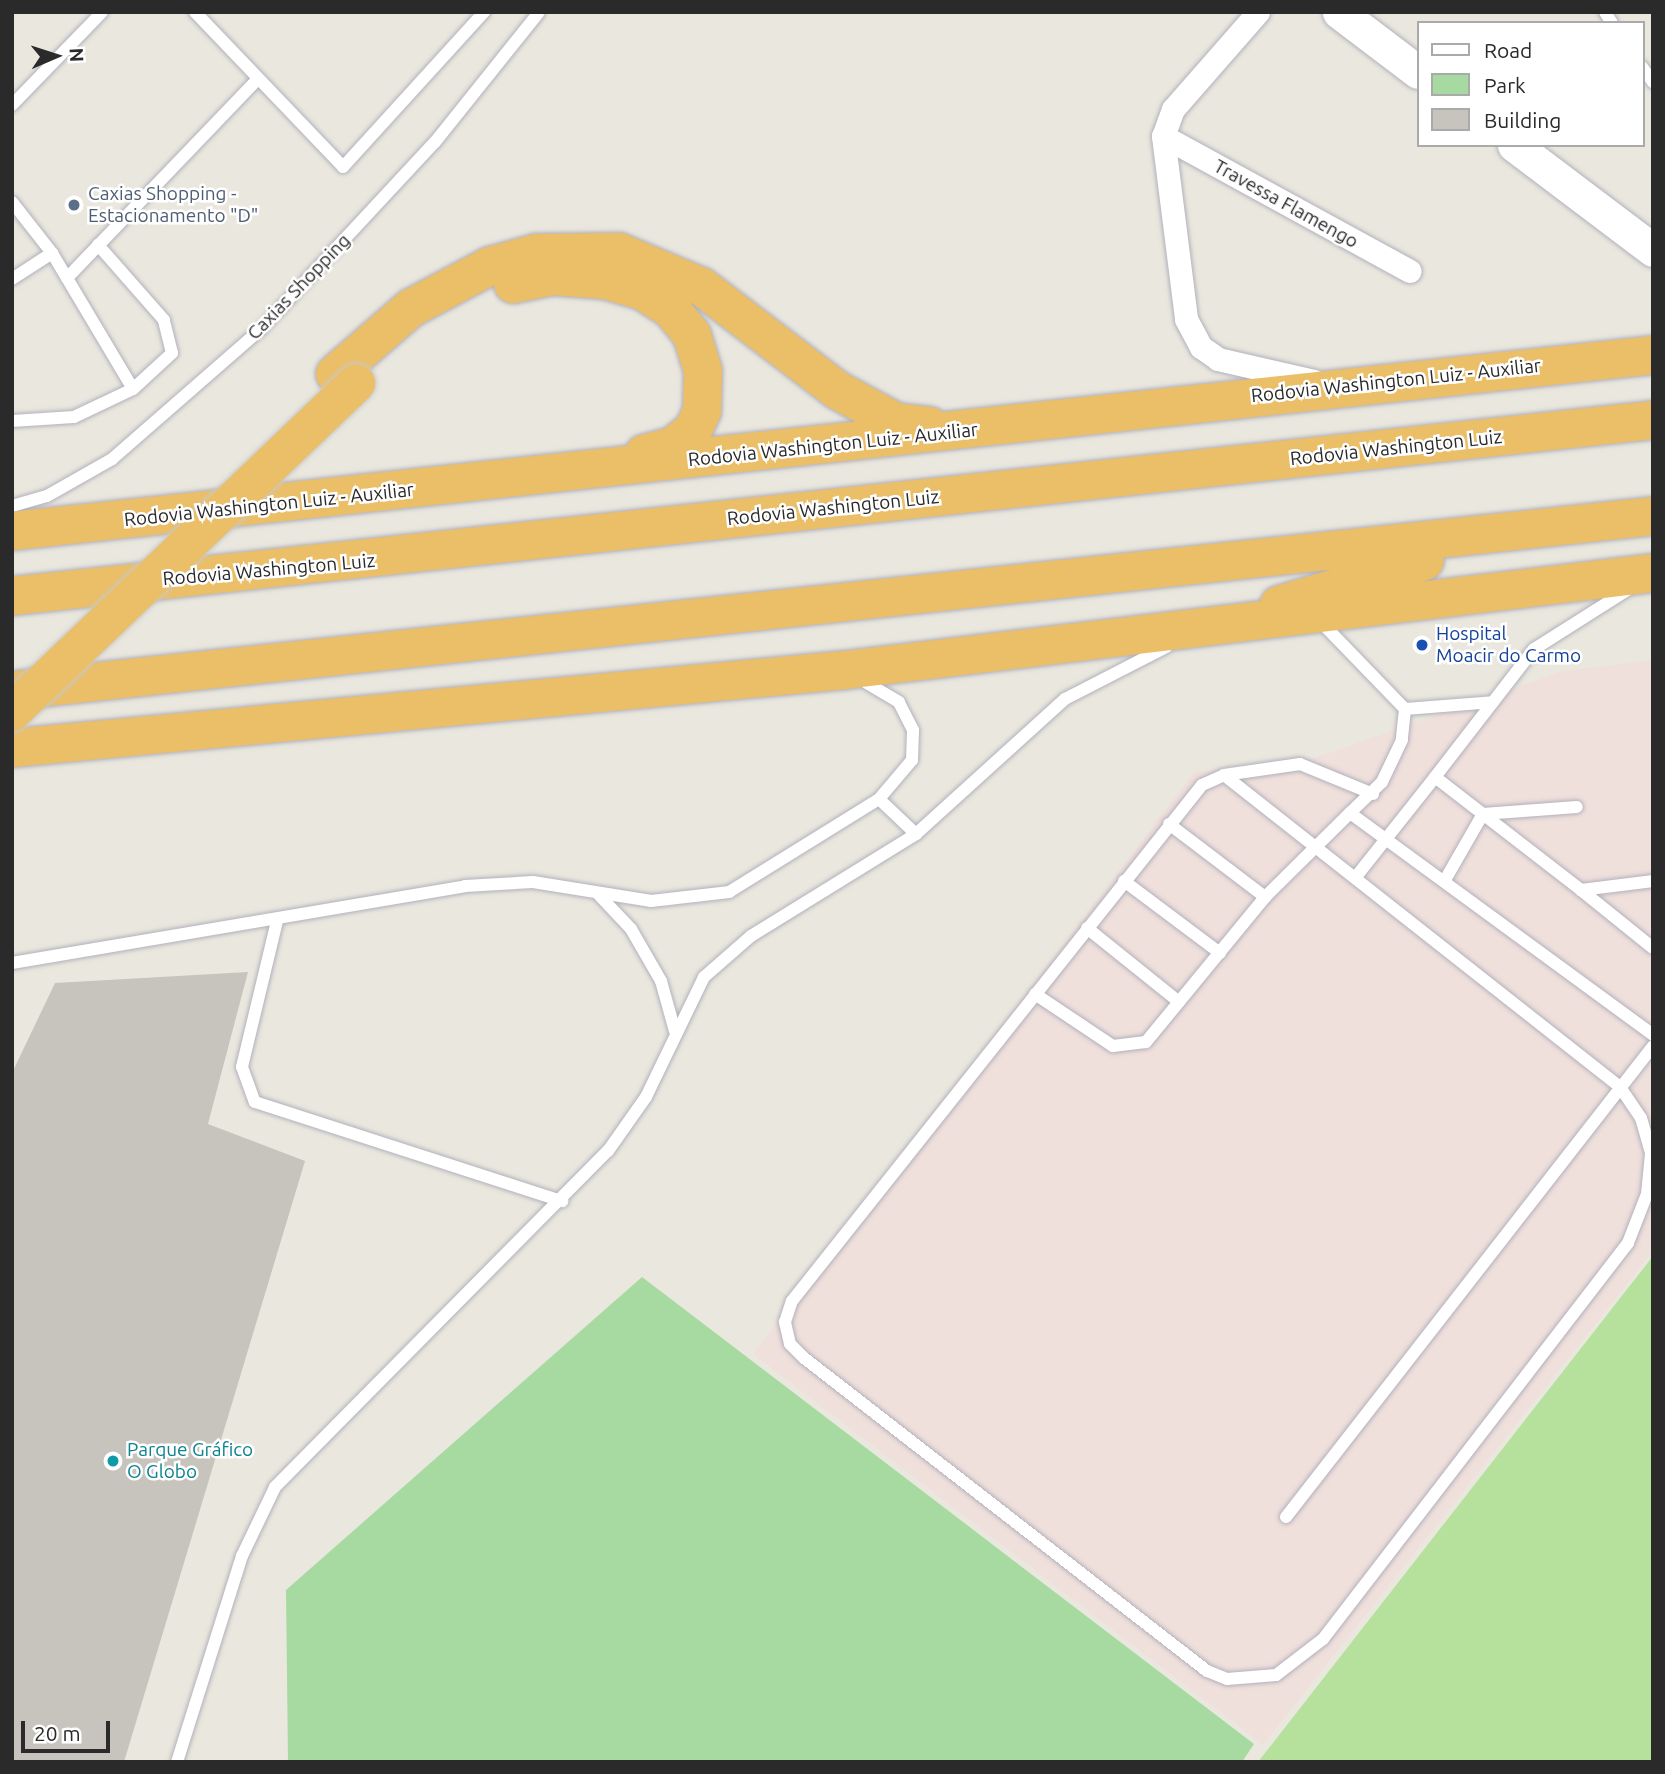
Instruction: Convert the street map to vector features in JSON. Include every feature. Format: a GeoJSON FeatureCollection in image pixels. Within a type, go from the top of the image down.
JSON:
{"type":"FeatureCollection","features":[{"type":"Feature","properties":{"kind":"highway"},"geometry":{"type":"LineString","coordinates":[[12,712],[346,378],[411,308],[459,280],[537,253],[606,251],[654,263],[702,287],[837,390],[897,422],[978,431]]}},
{"type":"Feature","properties":{"kind":"highway"},"geometry":{"type":"LineString","coordinates":[[12,678],[346,378],[450,310],[502,287],[553,276],[605,279],[643,291],[671,309],[692,335],[704,371],[702,411],[693,430],[673,446],[588,470]]}},
{"type":"Feature","properties":{"kind":"highway","name":"Rodovia Washington Luiz - Auxiliar"},"geometry":{"type":"LineString","coordinates":[[12,531],[978,431],[1334,386],[1653,355]]}},
{"type":"Feature","properties":{"kind":"highway","name":"Rodovia Washington Luiz"},"geometry":{"type":"LineString","coordinates":[[12,597],[1653,420]]}},
{"type":"Feature","properties":{"kind":"highway"},"geometry":{"type":"LineString","coordinates":[[1212,627],[1376,572],[1639,518]]}},
{"type":"Feature","properties":{"kind":"highway"},"geometry":{"type":"LineString","coordinates":[[12,690],[1639,518]]}},
{"type":"Feature","properties":{"kind":"highway"},"geometry":{"type":"LineString","coordinates":[[12,748],[845,670],[1316,617],[1653,575]]}},
{"type":"Feature","properties":{"kind":"main road"},"geometry":{"type":"LineString","coordinates":[[1339,12],[1416,70]]}},
{"type":"Feature","properties":{"kind":"main road"},"geometry":{"type":"LineString","coordinates":[[1517,147],[1653,250]]}},
{"type":"Feature","properties":{"kind":"street"},"geometry":{"type":"LineString","coordinates":[[1258,12],[1173,109],[1163,136],[1186,320],[1201,348],[1219,359],[1334,386]]}},
{"type":"Feature","properties":{"kind":"street","name":"Travessa Flamengo"},"geometry":{"type":"LineString","coordinates":[[1163,136],[1410,271]]}},
{"type":"Feature","properties":{"kind":"lane"},"geometry":{"type":"LineString","coordinates":[[12,105],[102,12]]}},
{"type":"Feature","properties":{"kind":"lane"},"geometry":{"type":"LineString","coordinates":[[195,12],[256,81],[343,167],[480,17]]}},
{"type":"Feature","properties":{"kind":"lane","name":"Caxias Shopping"},"geometry":{"type":"LineString","coordinates":[[12,506],[47,496],[112,458],[262,328],[435,142],[539,12]]}},
{"type":"Feature","properties":{"kind":"lane"},"geometry":{"type":"LineString","coordinates":[[67,278],[256,81]]}},
{"type":"Feature","properties":{"kind":"lane"},"geometry":{"type":"LineString","coordinates":[[12,202],[52,253],[133,389]]}},
{"type":"Feature","properties":{"kind":"lane"},"geometry":{"type":"LineString","coordinates":[[12,421],[74,417],[133,389],[172,352],[172,335],[99,245]]}},
{"type":"Feature","properties":{"kind":"lane"},"geometry":{"type":"LineString","coordinates":[[12,279],[52,253]]}},
{"type":"Feature","properties":{"kind":"lane"},"geometry":{"type":"LineString","coordinates":[[1355,878],[1493,702],[1555,632],[1653,575]]}},
{"type":"Feature","properties":{"kind":"lane"},"geometry":{"type":"LineString","coordinates":[[1035,994],[1112,1046],[1129,1049],[1146,1042],[1265,897],[1315,845],[1373,794],[1402,740],[1405,709],[1316,617]]}},
{"type":"Feature","properties":{"kind":"lane"},"geometry":{"type":"LineString","coordinates":[[177,1762],[242,1556],[275,1487],[562,1200],[646,1097],[704,977],[751,936],[916,834],[1065,699],[1212,627]]}},
{"type":"Feature","properties":{"kind":"lane"},"geometry":{"type":"LineString","coordinates":[[12,963],[277,921],[465,886],[533,882],[599,895],[689,901],[729,892],[879,799],[912,760],[913,730],[899,702],[845,670]]}},
{"type":"Feature","properties":{"kind":"lane"},"geometry":{"type":"LineString","coordinates":[[1405,709],[1493,702]]}},
{"type":"Feature","properties":{"kind":"lane"},"geometry":{"type":"LineString","coordinates":[[1224,775],[1620,1087],[1641,1118],[1652,1153],[1647,1194],[1628,1243],[1323,1639],[1276,1675],[1227,1678],[1196,1663],[790,1344],[785,1322],[792,1301],[1202,785],[1224,775],[1300,764],[1373,794]]}},
{"type":"Feature","properties":{"kind":"lane"},"geometry":{"type":"LineString","coordinates":[[1435,777],[1653,948]]}},
{"type":"Feature","properties":{"kind":"lane"},"geometry":{"type":"LineString","coordinates":[[879,799],[916,834]]}},
{"type":"Feature","properties":{"kind":"lane"},"geometry":{"type":"LineString","coordinates":[[1483,814],[1577,807]]}},
{"type":"Feature","properties":{"kind":"lane"},"geometry":{"type":"LineString","coordinates":[[1350,813],[1387,837],[1653,1035]]}},
{"type":"Feature","properties":{"kind":"lane"},"geometry":{"type":"LineString","coordinates":[[1445,880],[1483,814]]}},
{"type":"Feature","properties":{"kind":"lane"},"geometry":{"type":"LineString","coordinates":[[1169,824],[1265,897]]}},
{"type":"Feature","properties":{"kind":"lane"},"geometry":{"type":"LineString","coordinates":[[1124,881],[1220,953]]}},
{"type":"Feature","properties":{"kind":"lane"},"geometry":{"type":"LineString","coordinates":[[1581,890],[1653,881]]}},
{"type":"Feature","properties":{"kind":"lane"},"geometry":{"type":"LineString","coordinates":[[599,895],[631,929],[661,981],[676,1031]]}},
{"type":"Feature","properties":{"kind":"lane"},"geometry":{"type":"LineString","coordinates":[[277,921],[242,1067],[255,1102],[562,1200]]}},
{"type":"Feature","properties":{"kind":"lane"},"geometry":{"type":"LineString","coordinates":[[1087,929],[1179,1002]]}},
{"type":"Feature","properties":{"kind":"lane"},"geometry":{"type":"LineString","coordinates":[[1286,1517],[1653,1046]]}},
{"type":"Feature","properties":{"kind":"shaded area"},"geometry":{"type":"Polygon","coordinates":[[[1653,660],[1653,1251],[1263,1745],[753,1354],[1194,772],[1314,758],[1563,671],[1653,660]]]}},
{"type":"Feature","properties":{"kind":"green space"},"geometry":{"type":"Polygon","coordinates":[[[1653,1256],[1653,1762],[1258,1762],[1653,1256]]]}},
{"type":"Feature","properties":{"kind":"green space"},"geometry":{"type":"Polygon","coordinates":[[[642,1277],[1254,1744],[1242,1762],[288,1762],[286,1590],[642,1277]]]}},
{"type":"Feature","properties":{"kind":"building","name":"Parque Gráfico O Globo"},"geometry":{"type":"Polygon","coordinates":[[[248,972],[208,1124],[305,1161],[124,1762],[12,1762],[12,1073],[55,983],[248,972]]]}},
{"type":"Feature","properties":{"kind":"place","name":"Caxias Shopping - Estacionamento \"D\""},"geometry":{"type":"Point","coordinates":[74,205]}},
{"type":"Feature","properties":{"kind":"place","name":"Hospital Moacir do Carmo"},"geometry":{"type":"Point","coordinates":[1422,645]}},
{"type":"Feature","properties":{"kind":"place","name":"Parque Gráfico O Globo"},"geometry":{"type":"Point","coordinates":[113,1461]}}]}
